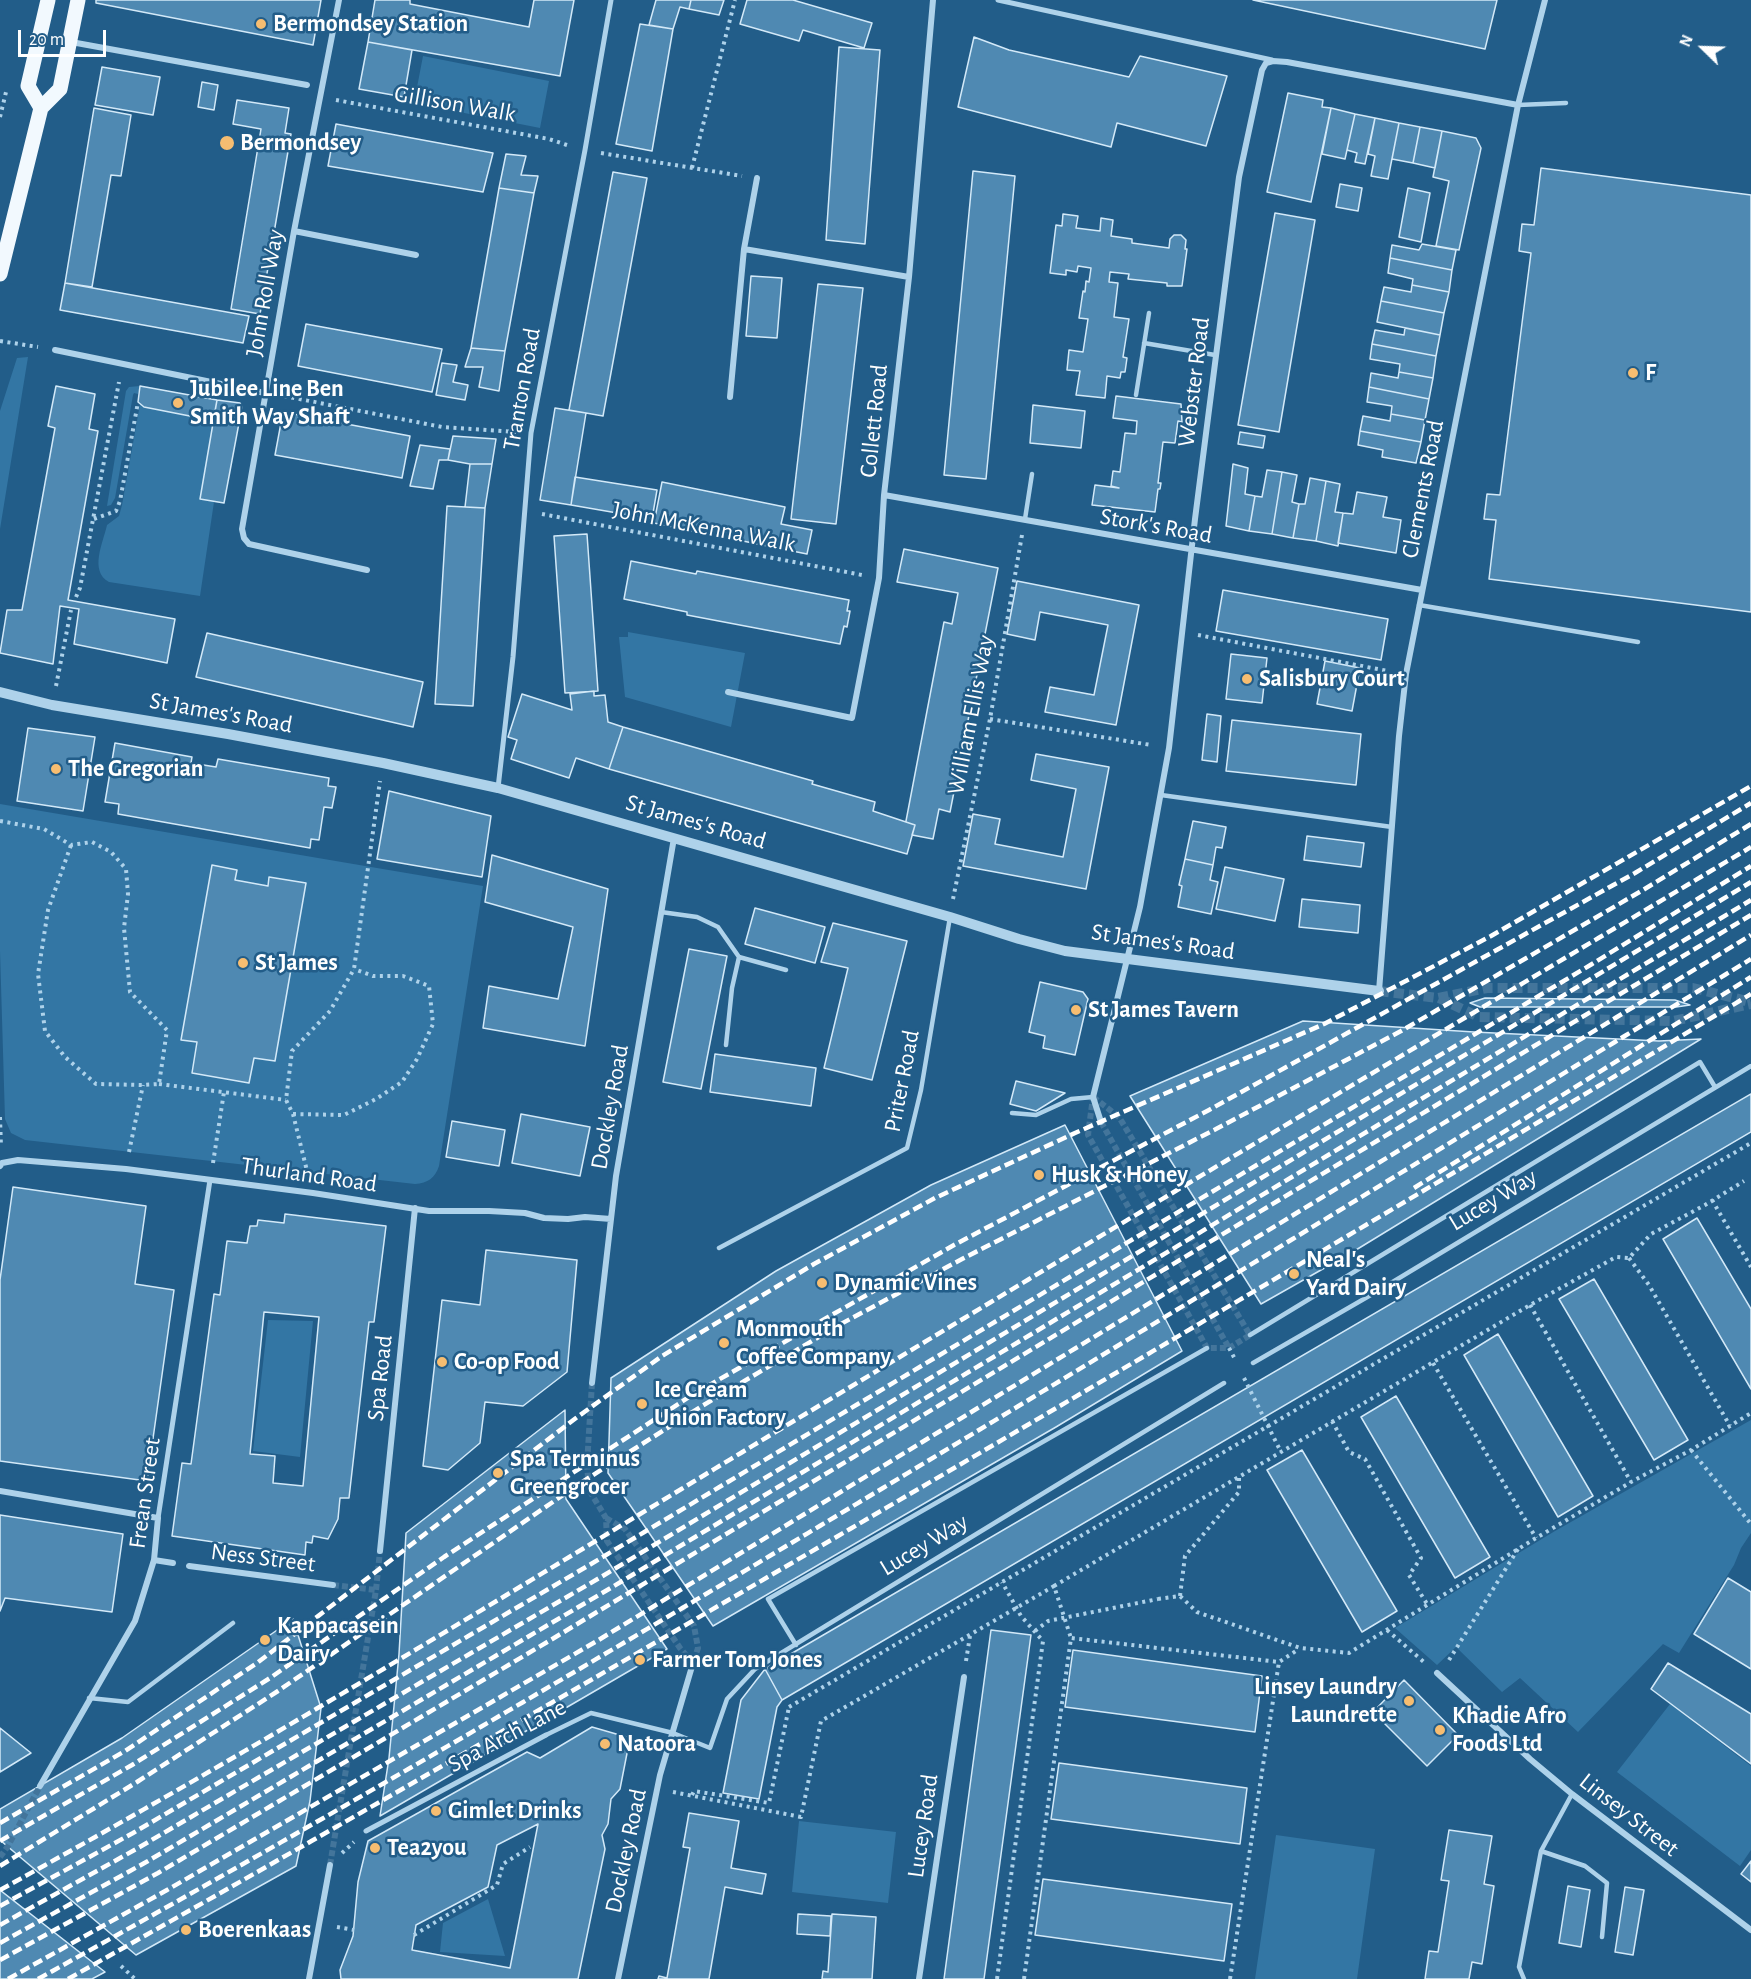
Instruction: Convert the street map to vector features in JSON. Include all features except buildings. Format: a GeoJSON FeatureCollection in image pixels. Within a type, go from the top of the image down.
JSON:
{"type":"FeatureCollection","features":[{"type":"Feature","properties":{"kind":"main road"},"geometry":{"type":"LineString","coordinates":[[41,108],[28,86],[48,0]]}},
{"type":"Feature","properties":{"kind":"main road"},"geometry":{"type":"LineString","coordinates":[[0,274],[41,108],[60,89],[78,0]]}},
{"type":"Feature","properties":{"kind":"street","name":"John Roll Way"},"geometry":{"type":"LineString","coordinates":[[339,0],[294,231],[242,529],[244,538],[249,544],[367,570]]}},
{"type":"Feature","properties":{"kind":"street","name":"Tranton Road"},"geometry":{"type":"LineString","coordinates":[[498,788],[513,657],[531,433],[611,0]]}},
{"type":"Feature","properties":{"kind":"street","name":"Collett Road"},"geometry":{"type":"LineString","coordinates":[[728,692],[852,718],[879,578],[884,495],[909,277],[933,0]]}},
{"type":"Feature","properties":{"kind":"street"},"geometry":{"type":"LineString","coordinates":[[998,0],[1273,61],[1518,105]]}},
{"type":"Feature","properties":{"kind":"street","name":"Clements Road"},"geometry":{"type":"LineString","coordinates":[[1379,992],[1406,674],[1518,105],[1545,0]]}},
{"type":"Feature","properties":{"kind":"street"},"geometry":{"type":"LineString","coordinates":[[70,42],[307,85]]}},
{"type":"Feature","properties":{"kind":"street","name":"Webster Road"},"geometry":{"type":"LineString","coordinates":[[1093,1096],[1149,864],[1161,795],[1169,748],[1191,550],[1239,177],[1262,70],[1266,63],[1273,61]]}},
{"type":"Feature","properties":{"kind":"street"},"geometry":{"type":"LineString","coordinates":[[730,397],[744,249],[757,178]]}},
{"type":"Feature","properties":{"kind":"street"},"geometry":{"type":"LineString","coordinates":[[294,231],[416,255]]}},
{"type":"Feature","properties":{"kind":"street"},"geometry":{"type":"LineString","coordinates":[[744,249],[909,277]]}},
{"type":"Feature","properties":{"kind":"street"},"geometry":{"type":"LineString","coordinates":[[55,350],[265,393]]}},
{"type":"Feature","properties":{"kind":"street","name":"Stork's Road"},"geometry":{"type":"LineString","coordinates":[[884,495],[1422,590]]}},
{"type":"Feature","properties":{"kind":"street","name":"St James's Road"},"geometry":{"type":"LineString","coordinates":[[0,692],[52,705],[228,734],[383,763],[498,788],[1065,951],[1379,992]]}},
{"type":"Feature","properties":{"kind":"street","name":"Dockley Road"},"geometry":{"type":"LineString","coordinates":[[592,1383],[616,1176],[674,838]]}},
{"type":"Feature","properties":{"kind":"street"},"geometry":{"type":"LineString","coordinates":[[1093,1096],[1101,1122]]}},
{"type":"Feature","properties":{"kind":"street","name":"Thurland Road"},"geometry":{"type":"LineString","coordinates":[[1,1165],[18,1160],[126,1169],[313,1193],[429,1211],[500,1211],[525,1213],[544,1218],[611,1219]]}},
{"type":"Feature","properties":{"kind":"street","name":"Frean Street"},"geometry":{"type":"LineString","coordinates":[[40,1786],[135,1621],[154,1560],[158,1518],[210,1180]]}},
{"type":"Feature","properties":{"kind":"street","name":"Spa Road"},"geometry":{"type":"LineString","coordinates":[[380,1551],[415,1208]]}},
{"type":"Feature","properties":{"kind":"street"},"geometry":{"type":"LineString","coordinates":[[0,1491],[158,1518]]}},
{"type":"Feature","properties":{"kind":"street"},"geometry":{"type":"LineString","coordinates":[[154,1560],[173,1563]]}},
{"type":"Feature","properties":{"kind":"street","name":"Ness Street"},"geometry":{"type":"LineString","coordinates":[[189,1566],[333,1585]]}},
{"type":"Feature","properties":{"kind":"street","name":"Dockley Road"},"geometry":{"type":"LineString","coordinates":[[618,1979],[657,1789],[693,1663]]}},
{"type":"Feature","properties":{"kind":"street","name":"Linsey Street"},"geometry":{"type":"LineString","coordinates":[[1437,1673],[1572,1794],[1751,1930]]}},
{"type":"Feature","properties":{"kind":"street","name":"Lucey Road"},"geometry":{"type":"LineString","coordinates":[[919,1979],[964,1677]]}},
{"type":"Feature","properties":{"kind":"street","name":"Spa Arch Lane"},"geometry":{"type":"LineString","coordinates":[[366,1832],[546,1735]]}},
{"type":"Feature","properties":{"kind":"street"},"geometry":{"type":"LineString","coordinates":[[309,1979],[330,1865]]}},
{"type":"Feature","properties":{"kind":"lane"},"geometry":{"type":"LineString","coordinates":[[1518,105],[1566,103]]}},
{"type":"Feature","properties":{"kind":"lane"},"geometry":{"type":"LineString","coordinates":[[1136,395],[1149,313]]}},
{"type":"Feature","properties":{"kind":"lane"},"geometry":{"type":"LineString","coordinates":[[1144,343],[1215,355]]}},
{"type":"Feature","properties":{"kind":"lane"},"geometry":{"type":"LineString","coordinates":[[1025,519],[1032,474]]}},
{"type":"Feature","properties":{"kind":"lane"},"geometry":{"type":"LineString","coordinates":[[1419,605],[1638,642]]}},
{"type":"Feature","properties":{"kind":"lane"},"geometry":{"type":"LineString","coordinates":[[1161,795],[1392,827]]}},
{"type":"Feature","properties":{"kind":"lane"},"geometry":{"type":"LineString","coordinates":[[661,912],[697,917],[718,927],[739,957],[786,970]]}},
{"type":"Feature","properties":{"kind":"lane","name":"Priter Road"},"geometry":{"type":"LineString","coordinates":[[719,1248],[907,1148],[921,1090],[950,917]]}},
{"type":"Feature","properties":{"kind":"lane"},"geometry":{"type":"LineString","coordinates":[[726,1045],[732,988],[739,957]]}},
{"type":"Feature","properties":{"kind":"lane"},"geometry":{"type":"LineString","coordinates":[[1250,1335],[1700,1062],[1715,1087]]}},
{"type":"Feature","properties":{"kind":"lane","name":"Lucey Way"},"geometry":{"type":"LineString","coordinates":[[1253,1363],[1376,1292],[1751,1066]]}},
{"type":"Feature","properties":{"kind":"lane"},"geometry":{"type":"LineString","coordinates":[[1012,1113],[1036,1115],[1071,1099],[1093,1096]]}},
{"type":"Feature","properties":{"kind":"lane"},"geometry":{"type":"LineString","coordinates":[[796,1644],[768,1599],[1207,1348]]}},
{"type":"Feature","properties":{"kind":"lane","name":"Lucey Way"},"geometry":{"type":"LineString","coordinates":[[673,1733],[710,1748],[727,1699],[755,1669],[1224,1383]]}},
{"type":"Feature","properties":{"kind":"lane"},"geometry":{"type":"LineString","coordinates":[[89,1698],[128,1702],[233,1623]]}},
{"type":"Feature","properties":{"kind":"lane","name":"Spa Arch Lane"},"geometry":{"type":"LineString","coordinates":[[546,1735],[591,1713],[673,1733]]}},
{"type":"Feature","properties":{"kind":"lane"},"geometry":{"type":"LineString","coordinates":[[1524,1979],[1519,1967],[1542,1851],[1572,1794]]}},
{"type":"Feature","properties":{"kind":"lane"},"geometry":{"type":"LineString","coordinates":[[1542,1851],[1585,1866],[1608,1883],[1602,1937]]}},
{"type":"Feature","properties":{"kind":"path"},"geometry":{"type":"LineString","coordinates":[[692,168],[735,0]]}},
{"type":"Feature","properties":{"kind":"path","name":"Gillison Walk"},"geometry":{"type":"LineString","coordinates":[[322,88],[337,101],[549,139],[585,150],[757,178]]}},
{"type":"Feature","properties":{"kind":"path"},"geometry":{"type":"LineString","coordinates":[[0,341],[55,350]]}},
{"type":"Feature","properties":{"kind":"path"},"geometry":{"type":"LineString","coordinates":[[76,597],[80,588],[94,519],[122,363]]}},
{"type":"Feature","properties":{"kind":"path"},"geometry":{"type":"LineString","coordinates":[[265,393],[442,427],[498,431]]}},
{"type":"Feature","properties":{"kind":"path"},"geometry":{"type":"LineString","coordinates":[[94,519],[116,511],[120,501],[138,402]]}},
{"type":"Feature","properties":{"kind":"path","name":"John McKenna Walk"},"geometry":{"type":"LineString","coordinates":[[523,511],[879,578]]}},
{"type":"Feature","properties":{"kind":"path","name":"William Ellis Way"},"geometry":{"type":"LineString","coordinates":[[950,917],[990,719],[1025,519]]}},
{"type":"Feature","properties":{"kind":"path"},"geometry":{"type":"LineString","coordinates":[[52,705],[70,610]]}},
{"type":"Feature","properties":{"kind":"path"},"geometry":{"type":"LineString","coordinates":[[1183,632],[1406,674]]}},
{"type":"Feature","properties":{"kind":"path"},"geometry":{"type":"LineString","coordinates":[[990,719],[1169,748]]}},
{"type":"Feature","properties":{"kind":"path"},"geometry":{"type":"LineString","coordinates":[[313,1193],[293,1114],[286,1100],[292,1051],[330,1011],[354,969],[383,763]]}},
{"type":"Feature","properties":{"kind":"path"},"geometry":{"type":"LineString","coordinates":[[0,820],[44,829],[71,845],[92,842],[111,852],[126,869],[128,894],[124,928],[130,992],[167,1030],[159,1084]]}},
{"type":"Feature","properties":{"kind":"path"},"geometry":{"type":"LineString","coordinates":[[71,845],[48,910],[38,974],[45,1031],[65,1057],[96,1084],[159,1084],[286,1100]]}},
{"type":"Feature","properties":{"kind":"path"},"geometry":{"type":"LineString","coordinates":[[293,1114],[344,1114],[376,1099],[402,1082],[417,1059],[433,1024],[429,986],[403,976],[373,975],[354,969]]}},
{"type":"Feature","properties":{"kind":"path"},"geometry":{"type":"LineString","coordinates":[[126,1169],[142,1085]]}},
{"type":"Feature","properties":{"kind":"path"},"geometry":{"type":"LineString","coordinates":[[210,1180],[224,1092]]}},
{"type":"Feature","properties":{"kind":"path"},"geometry":{"type":"LineString","coordinates":[[0,1117],[1,1165]]}},
{"type":"Feature","properties":{"kind":"path"},"geometry":{"type":"LineString","coordinates":[[692,1795],[694,1791],[769,1803],[789,1707],[1751,1143]]}},
{"type":"Feature","properties":{"kind":"path"},"geometry":{"type":"LineString","coordinates":[[1629,1258],[1651,1234],[1706,1205],[1744,1181]]}},
{"type":"Feature","properties":{"kind":"path"},"geometry":{"type":"LineString","coordinates":[[1712,1200],[1751,1267]]}},
{"type":"Feature","properties":{"kind":"path"},"geometry":{"type":"LineString","coordinates":[[657,1789],[801,1817],[821,1721],[1054,1587],[1530,1305],[1616,1257],[1629,1258],[1649,1285],[1730,1426]]}},
{"type":"Feature","properties":{"kind":"path"},"geometry":{"type":"LineString","coordinates":[[1530,1305],[1631,1482]]}},
{"type":"Feature","properties":{"kind":"path"},"geometry":{"type":"LineString","coordinates":[[1229,1348],[1237,1364]]}},
{"type":"Feature","properties":{"kind":"path"},"geometry":{"type":"LineString","coordinates":[[1434,1363],[1536,1538]]}},
{"type":"Feature","properties":{"kind":"path"},"geometry":{"type":"LineString","coordinates":[[1241,1371],[1281,1452]]}},
{"type":"Feature","properties":{"kind":"path"},"geometry":{"type":"LineString","coordinates":[[1180,1596],[1197,1612],[1300,1648],[1349,1653],[1536,1538],[1691,1450],[1751,1413]]}},
{"type":"Feature","properties":{"kind":"path"},"geometry":{"type":"LineString","coordinates":[[1332,1421],[1349,1452],[1365,1459],[1421,1558],[1409,1575],[1427,1604]]}},
{"type":"Feature","properties":{"kind":"path"},"geometry":{"type":"LineString","coordinates":[[1691,1450],[1751,1524]]}},
{"type":"Feature","properties":{"kind":"path"},"geometry":{"type":"LineString","coordinates":[[1180,1596],[1185,1556],[1239,1492],[1239,1477]]}},
{"type":"Feature","properties":{"kind":"path"},"geometry":{"type":"LineString","coordinates":[[1387,1630],[1437,1673],[1454,1655],[1519,1549]]}},
{"type":"Feature","properties":{"kind":"path"},"geometry":{"type":"LineString","coordinates":[[997,1979],[1043,1641],[1021,1616],[1002,1582]]}},
{"type":"Feature","properties":{"kind":"path"},"geometry":{"type":"LineString","coordinates":[[1024,1979],[1071,1638],[1054,1587]]}},
{"type":"Feature","properties":{"kind":"path"},"geometry":{"type":"LineString","coordinates":[[1035,1631],[1048,1621],[1180,1596]]}},
{"type":"Feature","properties":{"kind":"path"},"geometry":{"type":"LineString","coordinates":[[964,1677],[970,1635]]}},
{"type":"Feature","properties":{"kind":"path"},"geometry":{"type":"LineString","coordinates":[[1071,1638],[1279,1662],[1300,1648]]}},
{"type":"Feature","properties":{"kind":"path"},"geometry":{"type":"LineString","coordinates":[[1230,1979],[1279,1662]]}},
{"type":"Feature","properties":{"kind":"path"},"geometry":{"type":"LineString","coordinates":[[330,1865],[366,1832]]}},
{"type":"Feature","properties":{"kind":"path"},"geometry":{"type":"LineString","coordinates":[[414,1935],[497,1885],[503,1864],[530,1847]]}},
{"type":"Feature","properties":{"kind":"path"},"geometry":{"type":"LineString","coordinates":[[121,1966],[135,1979]]}},
{"type":"Feature","properties":{"kind":"shaded area"},"geometry":{"type":"Polygon","coordinates":[[[423,56],[549,81],[540,128],[414,103],[423,56]]]}},
{"type":"Feature","properties":{"kind":"shaded area"},"geometry":{"type":"Polygon","coordinates":[[[28,357],[0,529],[0,411],[17,358],[28,357]]]}},
{"type":"Feature","properties":{"kind":"shaded area"},"geometry":{"type":"Polygon","coordinates":[[[140,386],[138,394],[133,395],[115,498],[111,505],[107,506],[126,391],[129,387],[140,386]]]}},
{"type":"Feature","properties":{"kind":"shaded area"},"geometry":{"type":"Polygon","coordinates":[[[217,400],[240,403],[242,407],[224,503],[214,502],[200,596],[109,582],[100,571],[99,556],[107,525],[119,516],[122,505],[140,404],[144,407],[205,419],[212,414],[217,400]]]}},
{"type":"Feature","properties":{"kind":"shaded area"},"geometry":{"type":"Polygon","coordinates":[[[628,632],[745,653],[731,727],[625,697],[619,637],[628,637],[628,632]]]}},
{"type":"Feature","properties":{"kind":"shaded area"},"geometry":{"type":"Polygon","coordinates":[[[0,804],[483,886],[439,1166],[433,1177],[415,1184],[25,1140],[11,1133],[5,1119],[0,951],[0,804]]]}},
{"type":"Feature","properties":{"kind":"shaded area"},"geometry":{"type":"Polygon","coordinates":[[[268,1320],[313,1321],[300,1457],[253,1451],[268,1320]]]}},
{"type":"Feature","properties":{"kind":"shaded area"},"geometry":{"type":"Polygon","coordinates":[[[1751,1420],[1751,1533],[1734,1565],[1679,1653],[1663,1644],[1578,1732],[1520,1678],[1502,1692],[1456,1647],[1437,1665],[1395,1628],[1555,1531],[1751,1420]]]}},
{"type":"Feature","properties":{"kind":"shaded area"},"geometry":{"type":"Polygon","coordinates":[[[1670,1704],[1751,1766],[1751,1850],[1740,1866],[1617,1772],[1670,1704]]]}},
{"type":"Feature","properties":{"kind":"shaded area"},"geometry":{"type":"Polygon","coordinates":[[[799,1821],[896,1832],[888,1903],[792,1892],[799,1821]]]}},
{"type":"Feature","properties":{"kind":"shaded area"},"geometry":{"type":"Polygon","coordinates":[[[1276,1835],[1375,1849],[1357,1979],[1255,1979],[1276,1835]]]}},
{"type":"Feature","properties":{"kind":"shaded area"},"geometry":{"type":"Polygon","coordinates":[[[488,1899],[505,1956],[440,1952],[443,1923],[488,1899]]]}},
{"type":"Feature","properties":{"kind":"tunnel"},"geometry":{"type":"LineString","coordinates":[[1379,991],[1438,998],[1487,988],[1693,988],[1751,1002]]}},
{"type":"Feature","properties":{"kind":"tunnel"},"geometry":{"type":"LineString","coordinates":[[1439,998],[1479,1017],[1673,1021],[1751,1004]]}},
{"type":"Feature","properties":{"kind":"tunnel"},"geometry":{"type":"LineString","coordinates":[[1093,1097],[1119,1117],[1250,1335],[1229,1348],[1207,1348],[1088,1135],[1093,1097]]}},
{"type":"Feature","properties":{"kind":"tunnel"},"geometry":{"type":"LineString","coordinates":[[1101,1122],[1229,1348]]}},
{"type":"Feature","properties":{"kind":"tunnel"},"geometry":{"type":"LineString","coordinates":[[592,1383],[587,1465],[589,1490],[606,1518],[607,1541],[680,1648],[693,1663]]}},
{"type":"Feature","properties":{"kind":"tunnel"},"geometry":{"type":"LineString","coordinates":[[606,1518],[625,1529],[694,1626],[698,1648],[693,1663]]}},
{"type":"Feature","properties":{"kind":"tunnel"},"geometry":{"type":"LineString","coordinates":[[330,1865],[376,1590],[380,1551]]}},
{"type":"Feature","properties":{"kind":"tunnel"},"geometry":{"type":"LineString","coordinates":[[333,1585],[376,1590]]}},
{"type":"Feature","properties":{"kind":"tunnel"},"geometry":{"type":"LineString","coordinates":[[0,1857],[40,1786]]}},
{"type":"Feature","properties":{"kind":"railway"},"geometry":{"type":"LineString","coordinates":[[0,1823],[125,1751],[257,1663],[576,1418],[662,1356],[814,1264],[935,1198],[1075,1133],[1324,1024],[1491,936],[1751,786]]}},
{"type":"Feature","properties":{"kind":"railway"},"geometry":{"type":"LineString","coordinates":[[0,1841],[132,1765],[270,1678],[444,1557],[692,1395],[954,1245],[1209,1110],[1635,873],[1751,803]]}},
{"type":"Feature","properties":{"kind":"railway"},"geometry":{"type":"LineString","coordinates":[[0,1866],[137,1782],[278,1691],[579,1484],[702,1406],[839,1325],[962,1259],[1401,1031],[1643,890],[1751,824]]}},
{"type":"Feature","properties":{"kind":"railway"},"geometry":{"type":"LineString","coordinates":[[0,1890],[316,1709],[1751,847]]}},
{"type":"Feature","properties":{"kind":"railway"},"geometry":{"type":"LineString","coordinates":[[0,1906],[133,1833],[591,1564],[1592,964],[1751,866]]}},
{"type":"Feature","properties":{"kind":"railway"},"geometry":{"type":"LineString","coordinates":[[0,1925],[138,1848],[601,1577],[1751,882]]}},
{"type":"Feature","properties":{"kind":"railway"},"geometry":{"type":"LineString","coordinates":[[0,1943],[148,1861],[609,1589],[1751,900]]}},
{"type":"Feature","properties":{"kind":"railway"},"geometry":{"type":"LineString","coordinates":[[0,1960],[158,1873],[549,1641],[1751,915]]}},
{"type":"Feature","properties":{"kind":"railway"},"geometry":{"type":"LineString","coordinates":[[8,1979],[167,1890],[597,1641],[1751,935]]}},
{"type":"Feature","properties":{"kind":"railway"},"geometry":{"type":"LineString","coordinates":[[38,1979],[255,1857],[686,1606],[1751,959]]}},
{"type":"Feature","properties":{"kind":"railway"},"geometry":{"type":"LineString","coordinates":[[1414,1188],[1751,977]]}},
{"type":"Feature","properties":{"kind":"railway"},"geometry":{"type":"LineString","coordinates":[[68,1979],[460,1756],[850,1529],[1751,994]]}},
{"type":"Feature","properties":{"kind":"place","name":"Bermondsey Station"},"geometry":{"type":"Point","coordinates":[261,24]}},
{"type":"Feature","properties":{"kind":"place","name":"Bermondsey"},"geometry":{"type":"Point","coordinates":[227,143]}},
{"type":"Feature","properties":{"kind":"place","name":"F"},"geometry":{"type":"Point","coordinates":[1633,373]}},
{"type":"Feature","properties":{"kind":"place","name":"Jubilee Line Ben Smith Way Shaft"},"geometry":{"type":"Point","coordinates":[178,403]}},
{"type":"Feature","properties":{"kind":"place","name":"Salisbury Court"},"geometry":{"type":"Point","coordinates":[1247,679]}},
{"type":"Feature","properties":{"kind":"place","name":"The Gregorian"},"geometry":{"type":"Point","coordinates":[56,769]}},
{"type":"Feature","properties":{"kind":"place","name":"St James"},"geometry":{"type":"Point","coordinates":[243,963]}},
{"type":"Feature","properties":{"kind":"place","name":"St James Tavern"},"geometry":{"type":"Point","coordinates":[1076,1010]}},
{"type":"Feature","properties":{"kind":"place","name":"Husk & Honey"},"geometry":{"type":"Point","coordinates":[1039,1175]}},
{"type":"Feature","properties":{"kind":"place","name":"Neal's Yard Dairy"},"geometry":{"type":"Point","coordinates":[1294,1274]}},
{"type":"Feature","properties":{"kind":"place","name":"Dynamic Vines"},"geometry":{"type":"Point","coordinates":[822,1283]}},
{"type":"Feature","properties":{"kind":"place","name":"Monmouth Coffee Company"},"geometry":{"type":"Point","coordinates":[724,1343]}},
{"type":"Feature","properties":{"kind":"place","name":"Co-op Food"},"geometry":{"type":"Point","coordinates":[442,1362]}},
{"type":"Feature","properties":{"kind":"place","name":"Ice Cream Union Factory"},"geometry":{"type":"Point","coordinates":[642,1404]}},
{"type":"Feature","properties":{"kind":"place","name":"Spa Terminus Greengrocer"},"geometry":{"type":"Point","coordinates":[498,1473]}},
{"type":"Feature","properties":{"kind":"place","name":"Kappacasein Dairy"},"geometry":{"type":"Point","coordinates":[265,1640]}},
{"type":"Feature","properties":{"kind":"place","name":"Farmer Tom Jones"},"geometry":{"type":"Point","coordinates":[640,1660]}},
{"type":"Feature","properties":{"kind":"place","name":"Linsey Laundry Laundrette"},"geometry":{"type":"Point","coordinates":[1409,1701]}},
{"type":"Feature","properties":{"kind":"place","name":"Khadie Afro Foods Ltd"},"geometry":{"type":"Point","coordinates":[1440,1730]}},
{"type":"Feature","properties":{"kind":"place","name":"Natoora"},"geometry":{"type":"Point","coordinates":[605,1744]}},
{"type":"Feature","properties":{"kind":"place","name":"Gimlet Drinks"},"geometry":{"type":"Point","coordinates":[436,1811]}},
{"type":"Feature","properties":{"kind":"place","name":"Tea2you"},"geometry":{"type":"Point","coordinates":[375,1848]}},
{"type":"Feature","properties":{"kind":"place","name":"Boerenkaas"},"geometry":{"type":"Point","coordinates":[186,1930]}}]}
